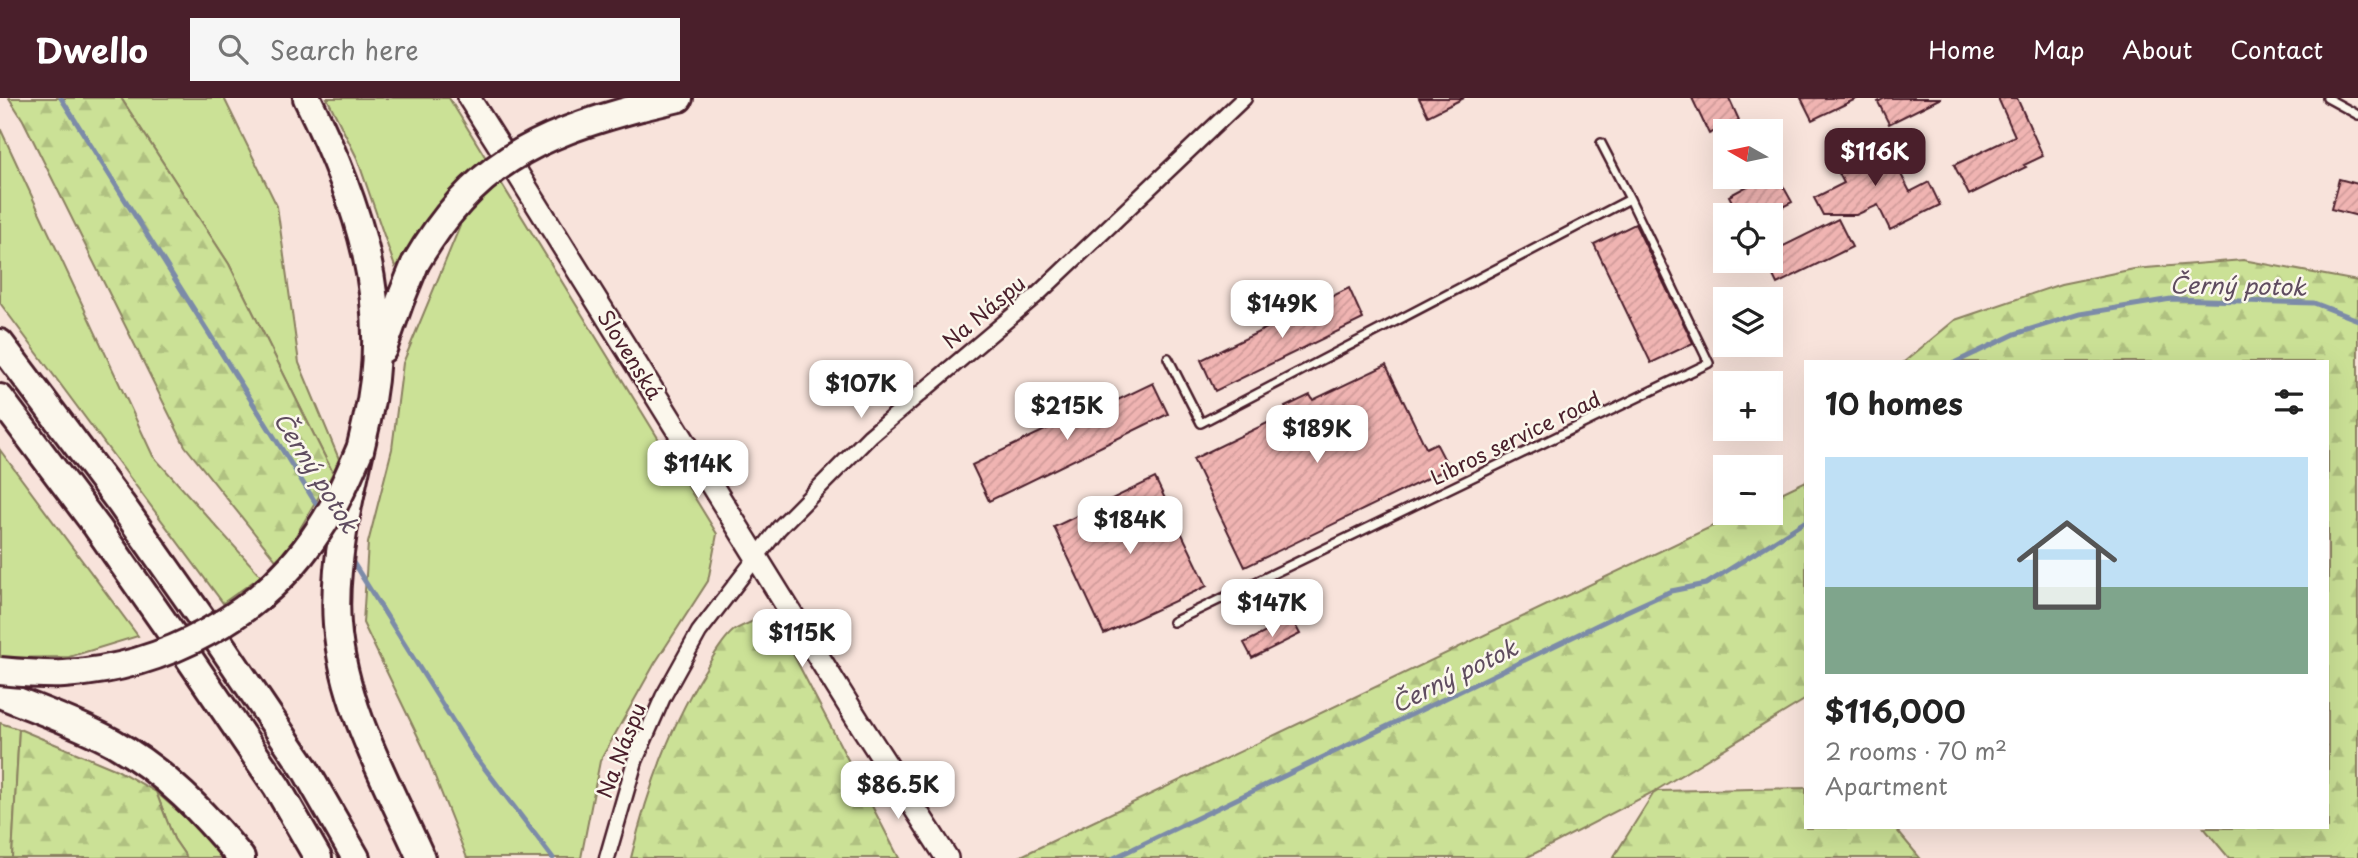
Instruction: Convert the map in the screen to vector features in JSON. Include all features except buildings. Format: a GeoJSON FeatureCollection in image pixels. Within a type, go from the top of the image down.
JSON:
{"type":"FeatureCollection","features":[{"type":"Feature","properties":{"kind":"highway"},"geometry":{"type":"LineString","coordinates":[[307,98],[345,181],[367,255],[378,333],[368,418],[339,563],[337,625],[348,688],[371,747],[422,858]]}},
{"type":"Feature","properties":{"kind":"highway"},"geometry":{"type":"LineString","coordinates":[[375,373],[415,264],[434,232],[457,202],[483,177],[512,157],[574,127],[679,98]]}},
{"type":"Feature","properties":{"kind":"highway"},"geometry":{"type":"LineString","coordinates":[[0,343],[121,504],[202,619]]}},
{"type":"Feature","properties":{"kind":"highway"},"geometry":{"type":"LineString","coordinates":[[0,398],[97,527],[172,634]]}},
{"type":"Feature","properties":{"kind":"highway"},"geometry":{"type":"LineString","coordinates":[[0,671],[63,674],[103,669],[145,660],[186,644],[219,625],[251,603],[295,561],[318,532],[340,495],[360,449]]}},
{"type":"Feature","properties":{"kind":"highway"},"geometry":{"type":"LineString","coordinates":[[219,642],[305,769],[356,858]]}},
{"type":"Feature","properties":{"kind":"highway"},"geometry":{"type":"LineString","coordinates":[[189,658],[278,788],[318,858]]}},
{"type":"Feature","properties":{"kind":"highway"},"geometry":{"type":"LineString","coordinates":[[0,694],[80,727],[148,765],[208,818],[241,858]]}},
{"type":"Feature","properties":{"kind":"street"},"geometry":{"type":"LineString","coordinates":[[469,98],[500,147]]}},
{"type":"Feature","properties":{"kind":"street","name":"Na Náspu"},"geometry":{"type":"LineString","coordinates":[[607,858],[635,761],[668,687],[699,632],[779,528],[870,436],[1038,294],[1244,98]]}},
{"type":"Feature","properties":{"kind":"street","name":"Slovenská"},"geometry":{"type":"LineString","coordinates":[[516,171],[865,732],[947,858]]}},
{"type":"Feature","properties":{"kind":"lane"},"geometry":{"type":"LineString","coordinates":[[2327,98],[2358,115]]}},
{"type":"Feature","properties":{"kind":"lane"},"geometry":{"type":"LineString","coordinates":[[1168,358],[1201,422],[1630,199],[1601,143]]}},
{"type":"Feature","properties":{"kind":"lane","name":"Libros service road"},"geometry":{"type":"LineString","coordinates":[[1173,622],[1709,363],[1630,199]]}},
{"type":"Feature","properties":{"kind":"green space"},"geometry":{"type":"Polygon","coordinates":[[[9,98],[121,98],[229,264],[333,473],[279,564],[185,446],[23,120],[9,98]]]}},
{"type":"Feature","properties":{"kind":"green space"},"geometry":{"type":"Polygon","coordinates":[[[121,98],[224,98],[277,206],[299,363],[339,459],[333,473],[229,264],[121,98]]]}},
{"type":"Feature","properties":{"kind":"green space"},"geometry":{"type":"Polygon","coordinates":[[[327,98],[449,98],[717,534],[708,581],[655,663],[600,761],[581,858],[467,858],[424,749],[363,623],[368,543],[392,449],[403,363],[460,226],[442,205],[395,267],[357,158],[327,98]]]}},
{"type":"Feature","properties":{"kind":"green space"},"geometry":{"type":"Polygon","coordinates":[[[0,128],[153,456],[261,576],[223,603],[0,303],[0,128]]]}},
{"type":"Feature","properties":{"kind":"green space"},"geometry":{"type":"Polygon","coordinates":[[[2243,260],[2358,281],[2358,858],[2229,858],[2205,829],[2329,829],[2329,360],[1906,360],[1955,320],[2061,284],[2134,269],[2243,260]]]}},
{"type":"Feature","properties":{"kind":"green space"},"geometry":{"type":"Polygon","coordinates":[[[0,450],[138,636],[69,657],[0,658],[0,450]]]}},
{"type":"Feature","properties":{"kind":"green space"},"geometry":{"type":"Polygon","coordinates":[[[1804,482],[1804,700],[1655,791],[1526,858],[1017,858],[1715,525],[1783,525],[1783,492],[1804,482]]]}},
{"type":"Feature","properties":{"kind":"green space"},"geometry":{"type":"Polygon","coordinates":[[[758,619],[779,627],[899,858],[631,858],[660,761],[680,714],[729,635],[758,619]]]}},
{"type":"Feature","properties":{"kind":"green space"},"geometry":{"type":"Polygon","coordinates":[[[0,723],[19,729],[12,858],[0,858],[0,723]]]}},
{"type":"Feature","properties":{"kind":"green space"},"geometry":{"type":"Polygon","coordinates":[[[19,729],[117,770],[156,792],[174,839],[187,858],[12,858],[19,729]]]}},
{"type":"Feature","properties":{"kind":"green space"},"geometry":{"type":"Polygon","coordinates":[[[1804,788],[1804,829],[1896,829],[1920,858],[1613,858],[1653,794],[1658,791],[1804,788]]]}},
{"type":"Feature","properties":{"kind":"green space"},"geometry":{"type":"Polygon","coordinates":[[[156,792],[220,848],[227,858],[187,858],[174,839],[156,792]]]}},
{"type":"Feature","properties":{"kind":"waterway","name":"Černý potok"},"geometry":{"type":"LineString","coordinates":[[61,98],[322,513]]}},
{"type":"Feature","properties":{"kind":"waterway","name":"Černý potok"},"geometry":{"type":"LineString","coordinates":[[1960,360],[2015,334],[2080,314],[2171,299],[2314,303],[2358,320]]}},
{"type":"Feature","properties":{"kind":"waterway","name":"Černý potok"},"geometry":{"type":"LineString","coordinates":[[1114,858],[1616,616],[1671,591],[1706,584],[1804,522]]}},
{"type":"Feature","properties":{"kind":"waterway","name":"Černý potok"},"geometry":{"type":"LineString","coordinates":[[349,556],[473,753],[553,858]]}}]}
